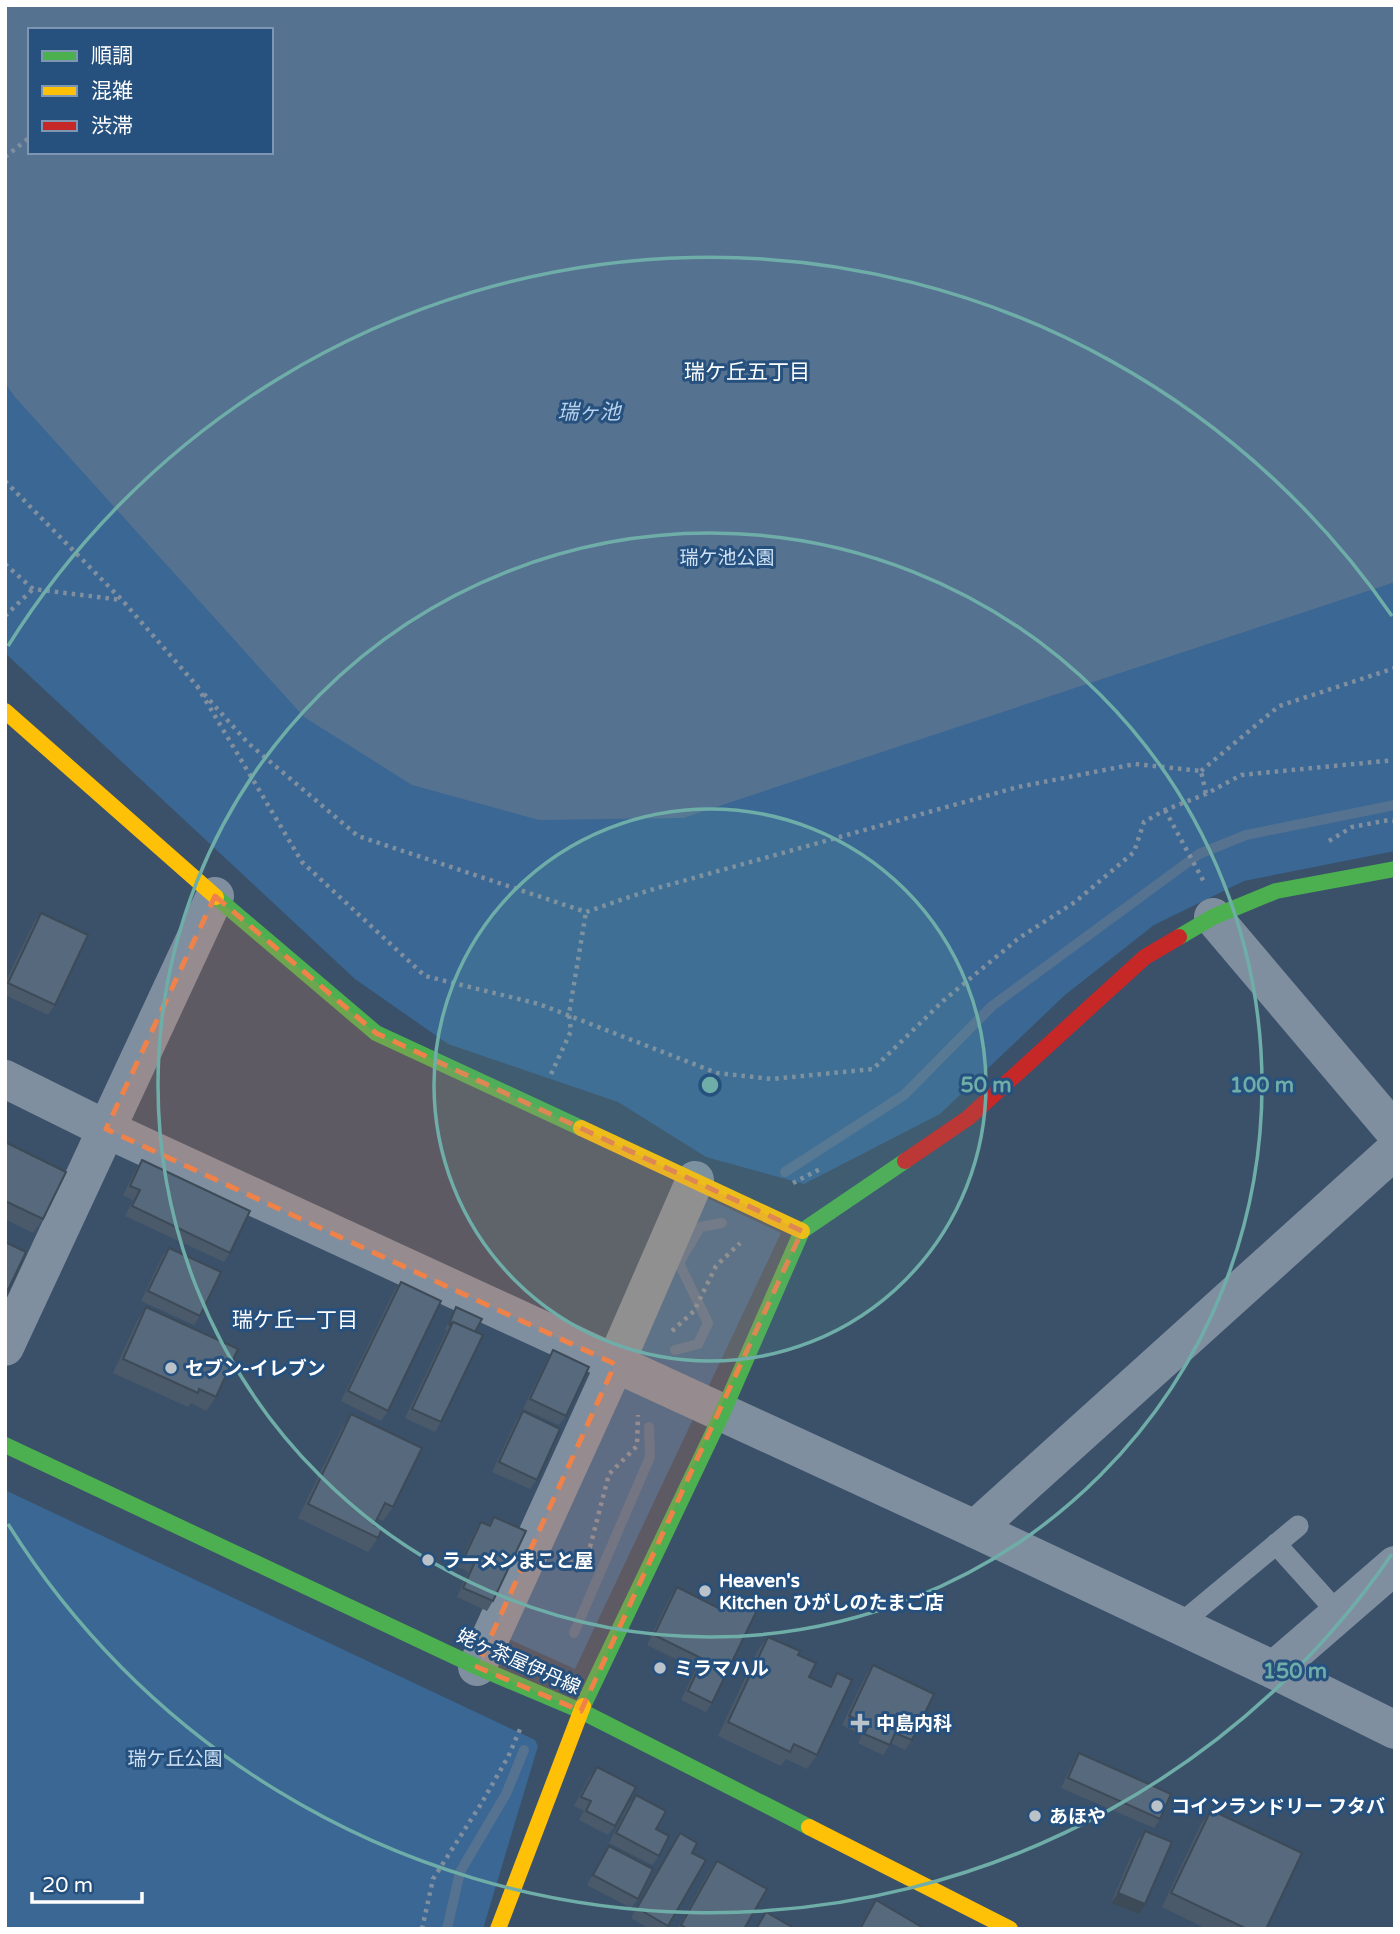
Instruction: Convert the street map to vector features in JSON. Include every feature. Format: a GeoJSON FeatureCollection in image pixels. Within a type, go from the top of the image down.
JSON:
{"type":"FeatureCollection","features":[{"type":"Feature","properties":{"kind":"street"},"geometry":{"type":"LineString","coordinates":[[5,710],[215,896],[376,1033],[802,1231]]}},
{"type":"Feature","properties":{"kind":"street"},"geometry":{"type":"LineString","coordinates":[[498,1929],[581,1711],[722,1414],[802,1231],[968,1118],[1145,957],[1218,915],[1276,891],[1395,869]]}},
{"type":"Feature","properties":{"kind":"street"},"geometry":{"type":"LineString","coordinates":[[5,1347],[215,896]]}},
{"type":"Feature","properties":{"kind":"street"},"geometry":{"type":"LineString","coordinates":[[1218,915],[1395,1132]]}},
{"type":"Feature","properties":{"kind":"street"},"geometry":{"type":"LineString","coordinates":[[5,1079],[106,1129],[975,1529],[1395,1730]]}},
{"type":"Feature","properties":{"kind":"street"},"geometry":{"type":"LineString","coordinates":[[975,1529],[1395,1150]]}},
{"type":"Feature","properties":{"kind":"street"},"geometry":{"type":"LineString","coordinates":[[477,1667],[615,1364],[695,1180]]}},
{"type":"Feature","properties":{"kind":"street","name":"姥ヶ茶屋伊丹線"},"geometry":{"type":"LineString","coordinates":[[5,1445],[477,1667],[581,1711],[1010,1929]]}},
{"type":"Feature","properties":{"kind":"street"},"geometry":{"type":"LineString","coordinates":[[1274,1670],[1395,1565]]}},
{"type":"Feature","properties":{"kind":"lane"},"geometry":{"type":"LineString","coordinates":[[1179,1625],[1298,1525]]}},
{"type":"Feature","properties":{"kind":"lane"},"geometry":{"type":"LineString","coordinates":[[1276,1544],[1339,1614]]}},
{"type":"Feature","properties":{"kind":"path"},"geometry":{"type":"LineString","coordinates":[[5,157],[28,139]]}},
{"type":"Feature","properties":{"kind":"path"},"geometry":{"type":"LineString","coordinates":[[5,481],[122,600],[248,743],[358,836],[586,912],[647,891],[1018,787],[1135,764],[1201,771],[1279,706],[1395,668]]}},
{"type":"Feature","properties":{"kind":"path"},"geometry":{"type":"LineString","coordinates":[[5,564],[33,589],[122,600]]}},
{"type":"Feature","properties":{"kind":"path"},"geometry":{"type":"LineString","coordinates":[[5,616],[33,589]]}},
{"type":"Feature","properties":{"kind":"path"},"geometry":{"type":"LineString","coordinates":[[197,686],[302,862],[425,976],[539,1004],[717,1073],[772,1079],[873,1069],[943,1001],[1009,946],[1075,902],[1134,852],[1144,822],[1165,810],[1206,794],[1241,775],[1395,760]]}},
{"type":"Feature","properties":{"kind":"path"},"geometry":{"type":"LineString","coordinates":[[1201,771],[1206,794]]}},
{"type":"Feature","properties":{"kind":"path"},"geometry":{"type":"LineString","coordinates":[[1165,810],[1218,915]]}},
{"type":"Feature","properties":{"kind":"path"},"geometry":{"type":"LineString","coordinates":[[536,1106],[571,1031],[569,1014],[586,912]]}},
{"type":"Feature","properties":{"kind":"highlighted area"},"geometry":{"type":"Polygon","coordinates":[[[215,896],[376,1033],[802,1231],[581,1711],[477,1667],[615,1364],[106,1129],[215,896]]]}},
{"type":"Feature","properties":{"kind":"green space","name":"瑞ヶ池"},"geometry":{"type":"Polygon","coordinates":[[[5,5],[1395,5],[1395,851],[1244,881],[1154,925],[1065,995],[940,1114],[804,1184],[706,1157],[618,1102],[448,1044],[355,979],[5,653],[5,5]]]}},
{"type":"Feature","properties":{"kind":"green space"},"geometry":{"type":"Polygon","coordinates":[[[694,1192],[781,1233],[575,1669],[495,1633],[694,1192]]]}},
{"type":"Feature","properties":{"kind":"green space","name":"瑞ケ丘公園"},"geometry":{"type":"Polygon","coordinates":[[[5,1490],[535,1740],[538,1746],[483,1929],[5,1929],[5,1490]]]}},
{"type":"Feature","properties":{"kind":"water","name":"瑞ヶ池"},"geometry":{"type":"Polygon","coordinates":[[[5,5],[1395,5],[1395,582],[683,818],[539,820],[412,785],[304,717],[5,383],[5,5]]]}},
{"type":"Feature","properties":{"kind":"building"},"geometry":{"type":"Polygon","coordinates":[[[41,913],[88,935],[55,1005],[8,983],[41,913]]]}},
{"type":"Feature","properties":{"kind":"building"},"geometry":{"type":"Polygon","coordinates":[[[5,1142],[66,1172],[43,1219],[5,1201],[5,1142]]]}},
{"type":"Feature","properties":{"kind":"building"},"geometry":{"type":"Polygon","coordinates":[[[142,1160],[250,1211],[230,1253],[132,1206],[140,1190],[130,1186],[142,1160]]]}},
{"type":"Feature","properties":{"kind":"building"},"geometry":{"type":"Polygon","coordinates":[[[5,1242],[26,1252],[8,1290],[5,1289],[5,1242]]]}},
{"type":"Feature","properties":{"kind":"building"},"geometry":{"type":"Polygon","coordinates":[[[169,1248],[221,1272],[200,1316],[148,1291],[169,1248]]]}},
{"type":"Feature","properties":{"kind":"building"},"geometry":{"type":"Polygon","coordinates":[[[401,1282],[441,1301],[388,1411],[348,1391],[401,1282]]]}},
{"type":"Feature","properties":{"kind":"building","name":"セブン-イレブン"},"geometry":{"type":"Polygon","coordinates":[[[146,1307],[238,1349],[216,1397],[199,1389],[198,1393],[123,1359],[146,1307]]]}},
{"type":"Feature","properties":{"kind":"building"},"geometry":{"type":"Polygon","coordinates":[[[456,1307],[482,1319],[475,1332],[453,1322],[449,1324],[456,1307]]]}},
{"type":"Feature","properties":{"kind":"building"},"geometry":{"type":"Polygon","coordinates":[[[453,1322],[483,1335],[441,1422],[412,1409],[453,1322]]]}},
{"type":"Feature","properties":{"kind":"building"},"geometry":{"type":"Polygon","coordinates":[[[553,1350],[589,1367],[566,1416],[530,1399],[553,1350]]]}},
{"type":"Feature","properties":{"kind":"building"},"geometry":{"type":"Polygon","coordinates":[[[523,1411],[560,1429],[537,1480],[499,1462],[523,1411]]]}},
{"type":"Feature","properties":{"kind":"building"},"geometry":{"type":"Polygon","coordinates":[[[351,1414],[422,1448],[393,1507],[385,1503],[374,1525],[382,1529],[378,1538],[308,1504],[351,1414]]]}},
{"type":"Feature","properties":{"kind":"building"},"geometry":{"type":"Polygon","coordinates":[[[494,1517],[526,1531],[493,1601],[463,1588],[475,1562],[464,1558],[481,1522],[490,1526],[494,1517]]]}},
{"type":"Feature","properties":{"kind":"building"},"geometry":{"type":"Polygon","coordinates":[[[677,1587],[720,1609],[729,1591],[759,1606],[712,1703],[688,1691],[703,1659],[654,1635],[677,1587]]]}},
{"type":"Feature","properties":{"kind":"building"},"geometry":{"type":"Polygon","coordinates":[[[768,1637],[800,1651],[798,1655],[816,1663],[809,1677],[831,1687],[837,1673],[852,1680],[817,1755],[794,1744],[790,1752],[728,1722],[768,1637]]]}},
{"type":"Feature","properties":{"kind":"building"},"geometry":{"type":"Polygon","coordinates":[[[873,1665],[934,1694],[912,1740],[895,1733],[890,1745],[864,1734],[869,1725],[849,1716],[873,1665]]]}},
{"type":"Feature","properties":{"kind":"building"},"geometry":{"type":"Polygon","coordinates":[[[1079,1753],[1171,1794],[1160,1819],[1068,1778],[1079,1753]]]}},
{"type":"Feature","properties":{"kind":"building"},"geometry":{"type":"Polygon","coordinates":[[[597,1767],[636,1787],[615,1826],[586,1811],[591,1801],[581,1797],[597,1767]]]}},
{"type":"Feature","properties":{"kind":"building"},"geometry":{"type":"Polygon","coordinates":[[[636,1795],[666,1811],[656,1829],[669,1836],[659,1856],[616,1833],[636,1795]]]}},
{"type":"Feature","properties":{"kind":"building"},"geometry":{"type":"Polygon","coordinates":[[[1211,1810],[1302,1853],[1266,1929],[1247,1929],[1171,1893],[1211,1810]]]}},
{"type":"Feature","properties":{"kind":"building"},"geometry":{"type":"Polygon","coordinates":[[[1145,1831],[1172,1842],[1145,1904],[1118,1893],[1145,1831]]]}},
{"type":"Feature","properties":{"kind":"building"},"geometry":{"type":"Polygon","coordinates":[[[680,1833],[697,1843],[692,1853],[706,1860],[668,1926],[637,1908],[680,1833]]]}},
{"type":"Feature","properties":{"kind":"building"},"geometry":{"type":"Polygon","coordinates":[[[609,1846],[653,1869],[638,1899],[593,1875],[609,1846]]]}},
{"type":"Feature","properties":{"kind":"building"},"geometry":{"type":"Polygon","coordinates":[[[717,1861],[767,1889],[744,1929],[688,1929],[681,1925],[717,1861]]]}},
{"type":"Feature","properties":{"kind":"building"},"geometry":{"type":"Polygon","coordinates":[[[876,1900],[925,1929],[860,1929],[876,1900]]]}},
{"type":"Feature","properties":{"kind":"building"},"geometry":{"type":"Polygon","coordinates":[[[766,1912],[795,1929],[756,1929],[766,1912]]]}},
{"type":"Feature","properties":{"kind":"waterway"},"geometry":{"type":"LineString","coordinates":[[785,1172],[904,1095],[992,1006],[1199,854],[1246,835],[1395,805]]}},
{"type":"Feature","properties":{"kind":"waterway"},"geometry":{"type":"LineString","coordinates":[[675,1350],[698,1344],[708,1323],[679,1263],[700,1227],[722,1223]]}},
{"type":"Feature","properties":{"kind":"waterway"},"geometry":{"type":"LineString","coordinates":[[574,1633],[650,1457],[649,1427]]}},
{"type":"Feature","properties":{"kind":"waterway"},"geometry":{"type":"LineString","coordinates":[[447,1929],[460,1872],[506,1794],[524,1750]]}},
{"type":"Feature","properties":{"kind":"traffic: fast"},"geometry":{"type":"LineString","coordinates":[[1179,937],[1213,917],[1276,891],[1395,869]]}},
{"type":"Feature","properties":{"kind":"traffic: fast"},"geometry":{"type":"LineString","coordinates":[[216,897],[376,1033],[581,1128]]}},
{"type":"Feature","properties":{"kind":"traffic: fast"},"geometry":{"type":"LineString","coordinates":[[583,1706],[722,1414],[802,1231],[905,1161]]}},
{"type":"Feature","properties":{"kind":"traffic: fast"},"geometry":{"type":"LineString","coordinates":[[5,1445],[477,1667],[581,1711],[809,1827]]}},
{"type":"Feature","properties":{"kind":"traffic: slow"},"geometry":{"type":"LineString","coordinates":[[5,711],[216,897]]}},
{"type":"Feature","properties":{"kind":"traffic: slow"},"geometry":{"type":"LineString","coordinates":[[581,1128],[802,1231]]}},
{"type":"Feature","properties":{"kind":"traffic: slow"},"geometry":{"type":"LineString","coordinates":[[498,1929],[583,1706]]}},
{"type":"Feature","properties":{"kind":"traffic: slow"},"geometry":{"type":"LineString","coordinates":[[809,1827],[1010,1929]]}},
{"type":"Feature","properties":{"kind":"traffic: jam"},"geometry":{"type":"LineString","coordinates":[[905,1161],[968,1118],[1145,957],[1179,937]]}},
{"type":"Feature","properties":{"kind":"place","name":"セブン-イレブン"},"geometry":{"type":"Point","coordinates":[171,1368]}},
{"type":"Feature","properties":{"kind":"place","name":"ラーメンまこと屋"},"geometry":{"type":"Point","coordinates":[428,1560]}},
{"type":"Feature","properties":{"kind":"place","name":"Heaven's Kitchen ひがしのたまご店"},"geometry":{"type":"Point","coordinates":[705,1591]}},
{"type":"Feature","properties":{"kind":"place","name":"ミラマハル"},"geometry":{"type":"Point","coordinates":[660,1668]}},
{"type":"Feature","properties":{"kind":"place","name":"中島内科"},"geometry":{"type":"Point","coordinates":[860,1723]}},
{"type":"Feature","properties":{"kind":"place","name":"コインランドリー フタバ"},"geometry":{"type":"Point","coordinates":[1157,1806]}},
{"type":"Feature","properties":{"kind":"place","name":"あほや"},"geometry":{"type":"Point","coordinates":[1035,1816]}},
{"type":"Feature","properties":{"kind":"district","name":"瑞ケ丘五丁目"},"geometry":{"type":"Point","coordinates":[747,372]}},
{"type":"Feature","properties":{"kind":"district","name":"瑞ケ丘一丁目"},"geometry":{"type":"Point","coordinates":[295,1320]}},
{"type":"Feature","properties":{"kind":"park label","name":"瑞ケ池公園"},"geometry":{"type":"Point","coordinates":[727,557]}}]}
